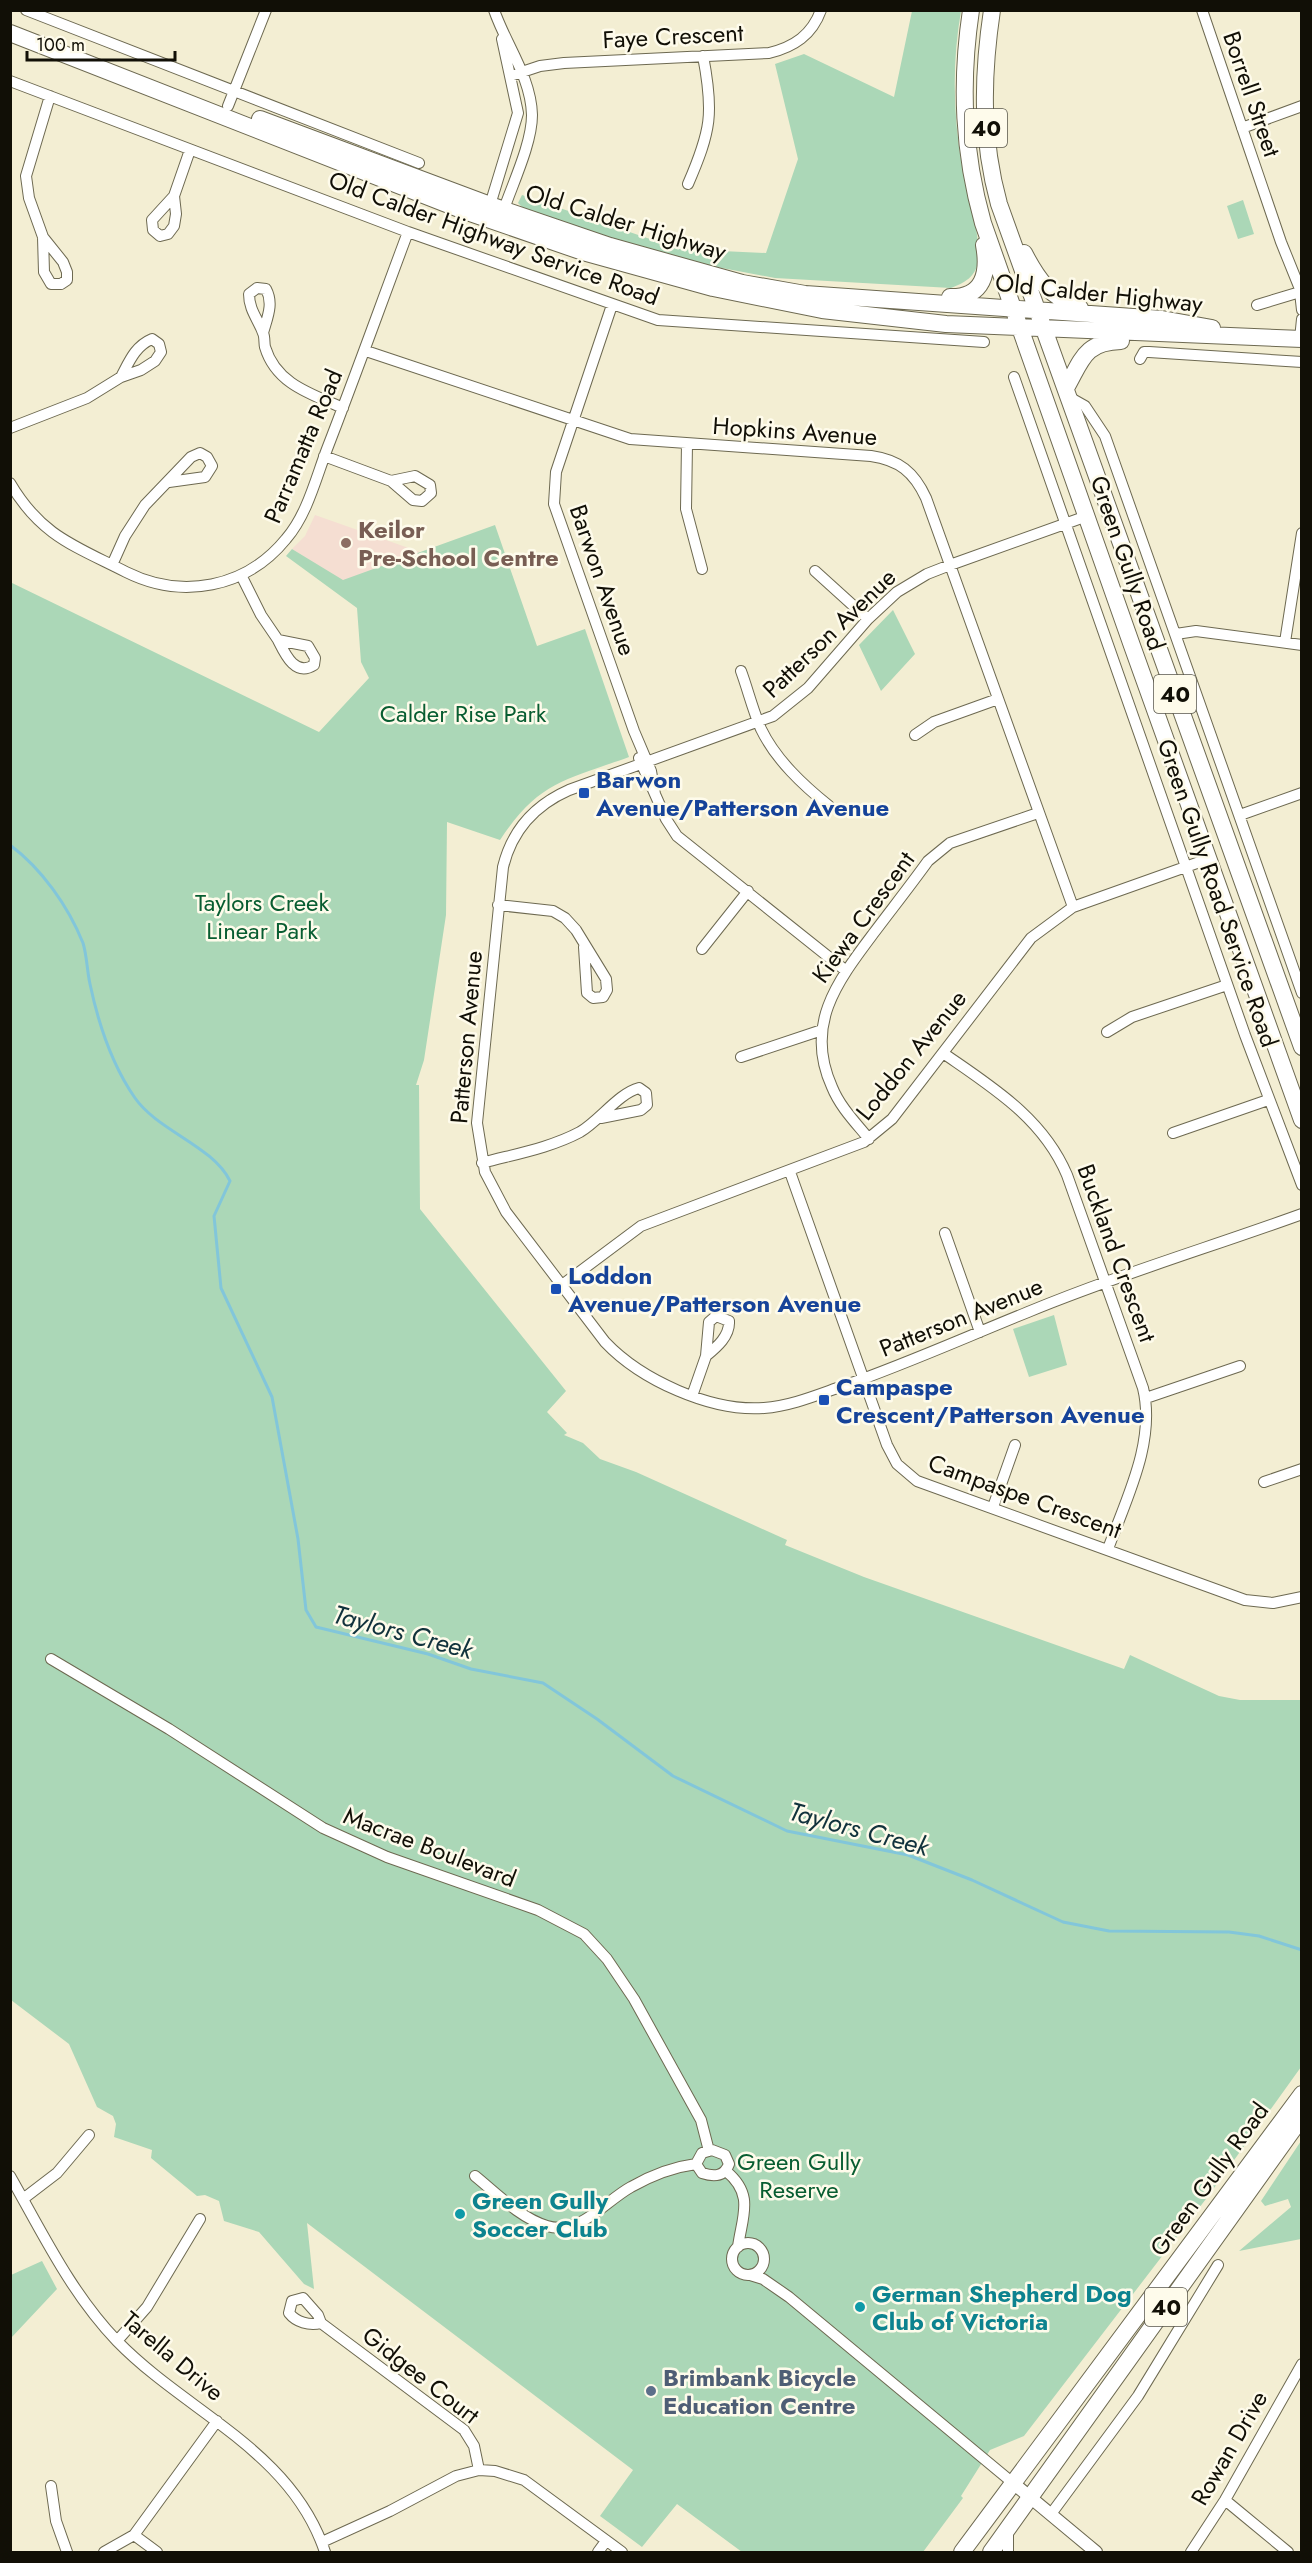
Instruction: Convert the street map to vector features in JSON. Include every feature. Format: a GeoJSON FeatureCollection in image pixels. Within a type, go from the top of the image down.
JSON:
{"type":"FeatureCollection","features":[{"type":"Feature","properties":{"kind":"main road","name":"Green Gully Road"},"geometry":{"type":"LineString","coordinates":[[971,10],[963,80],[964,114],[967,153],[978,203],[1087,516],[1120,620],[1302,1120]]}},
{"type":"Feature","properties":{"kind":"main road","name":"Green Gully Road"},"geometry":{"type":"LineString","coordinates":[[992,10],[984,68],[984,109],[991,168],[999,204],[1302,1047]]}},
{"type":"Feature","properties":{"kind":"main road","name":"Old Calder Highway"},"geometry":{"type":"LineString","coordinates":[[10,22],[228,105],[495,211],[621,264],[748,296],[896,320],[1170,336],[1257,336],[1301,339]]}},
{"type":"Feature","properties":{"kind":"main road","name":"Old Calder Highway"},"geometry":{"type":"LineString","coordinates":[[10,33],[228,105]]}},
{"type":"Feature","properties":{"kind":"main road"},"geometry":{"type":"LineString","coordinates":[[805,294],[955,297],[970,294],[981,286],[986,270],[978,203]]}},
{"type":"Feature","properties":{"kind":"main road"},"geometry":{"type":"LineString","coordinates":[[999,204],[1043,285],[1065,302],[1095,314]]}},
{"type":"Feature","properties":{"kind":"main road","name":"Old Calder Highway"},"geometry":{"type":"LineString","coordinates":[[495,211],[705,274],[805,294],[1162,319],[1257,336]]}},
{"type":"Feature","properties":{"kind":"main road"},"geometry":{"type":"LineString","coordinates":[[1068,393],[1081,360],[1095,346],[1108,342],[1170,336]]}},
{"type":"Feature","properties":{"kind":"main road"},"geometry":{"type":"LineString","coordinates":[[1208,859],[1231,852]]}},
{"type":"Feature","properties":{"kind":"main road","name":"Green Gully Road"},"geometry":{"type":"LineString","coordinates":[[962,2553],[1302,2094]]}},
{"type":"Feature","properties":{"kind":"main road","name":"Green Gully Road"},"geometry":{"type":"LineString","coordinates":[[991,2553],[1302,2117]]}},
{"type":"Feature","properties":{"kind":"street","name":"Old Calder Highway Service Road"},"geometry":{"type":"LineString","coordinates":[[26,10],[228,105],[419,163]]}},
{"type":"Feature","properties":{"kind":"street"},"geometry":{"type":"LineString","coordinates":[[228,105],[266,10]]}},
{"type":"Feature","properties":{"kind":"street"},"geometry":{"type":"LineString","coordinates":[[494,10],[522,73],[530,101],[531,122],[495,211]]}},
{"type":"Feature","properties":{"kind":"street","name":"Faye Crescent"},"geometry":{"type":"LineString","coordinates":[[510,76],[540,66],[564,63],[769,53],[800,41],[810,32],[821,10]]}},
{"type":"Feature","properties":{"kind":"street","name":"Borrell Street"},"geometry":{"type":"LineString","coordinates":[[1202,10],[1301,293],[1302,310]]}},
{"type":"Feature","properties":{"kind":"street"},"geometry":{"type":"LineString","coordinates":[[495,211],[518,113],[500,27]]}},
{"type":"Feature","properties":{"kind":"street"},"geometry":{"type":"LineString","coordinates":[[688,184],[703,148],[711,118],[710,91],[703,56]]}},
{"type":"Feature","properties":{"kind":"street","name":"Old Calder Highway Service Road"},"geometry":{"type":"LineString","coordinates":[[10,81],[408,232],[658,320],[984,342]]}},
{"type":"Feature","properties":{"kind":"street"},"geometry":{"type":"LineString","coordinates":[[43,237],[29,198],[26,176],[50,96]]}},
{"type":"Feature","properties":{"kind":"street"},"geometry":{"type":"LineString","coordinates":[[1242,128],[1302,106]]}},
{"type":"Feature","properties":{"kind":"street"},"geometry":{"type":"LineString","coordinates":[[174,196],[190,150]]}},
{"type":"Feature","properties":{"kind":"street","name":"Parramatta Road"},"geometry":{"type":"LineString","coordinates":[[10,483],[47,530],[66,543],[138,578],[178,587],[204,586],[241,575],[269,558],[288,537],[301,515],[366,351],[408,232]]}},
{"type":"Feature","properties":{"kind":"street"},"geometry":{"type":"LineString","coordinates":[[1257,305],[1301,293]]}},
{"type":"Feature","properties":{"kind":"street","name":"Barwon Avenue"},"geometry":{"type":"LineString","coordinates":[[612,304],[554,480],[555,511],[655,794],[666,819],[677,836],[846,970]]}},
{"type":"Feature","properties":{"kind":"street"},"geometry":{"type":"LineString","coordinates":[[1301,339],[1302,319]]}},
{"type":"Feature","properties":{"kind":"street"},"geometry":{"type":"LineString","coordinates":[[263,333],[266,347],[282,377],[298,388],[343,408]]}},
{"type":"Feature","properties":{"kind":"street","name":"Hopkins Avenue"},"geometry":{"type":"LineString","coordinates":[[366,351],[630,439],[871,456],[895,461],[910,472],[921,486],[1073,907]]}},
{"type":"Feature","properties":{"kind":"street"},"geometry":{"type":"LineString","coordinates":[[1140,358],[1144,352],[1149,352],[1302,362]]}},
{"type":"Feature","properties":{"kind":"street","name":"Green Gully Road Service Road"},"geometry":{"type":"LineString","coordinates":[[1014,376],[1227,985],[1268,1100],[1302,1185]]}},
{"type":"Feature","properties":{"kind":"street"},"geometry":{"type":"LineString","coordinates":[[10,428],[87,398],[121,378]]}},
{"type":"Feature","properties":{"kind":"street","name":"Green Gully Road Service Road"},"geometry":{"type":"LineString","coordinates":[[1068,393],[1085,406],[1098,421],[1106,436],[1302,993]]}},
{"type":"Feature","properties":{"kind":"street"},"geometry":{"type":"LineString","coordinates":[[687,444],[686,509],[702,569]]}},
{"type":"Feature","properties":{"kind":"street"},"geometry":{"type":"LineString","coordinates":[[324,456],[391,481]]}},
{"type":"Feature","properties":{"kind":"street"},"geometry":{"type":"LineString","coordinates":[[112,565],[136,517],[169,482]]}},
{"type":"Feature","properties":{"kind":"street","name":"Patterson Avenue"},"geometry":{"type":"LineString","coordinates":[[1087,516],[927,574],[897,592],[868,619],[795,700],[759,722],[569,790],[538,807],[521,827],[507,853],[498,905],[478,1115],[482,1162],[501,1204],[605,1342],[622,1360],[652,1378],[692,1396],[726,1405],[765,1408],[797,1402],[863,1379],[1035,1309],[1302,1214]]}},
{"type":"Feature","properties":{"kind":"street"},"geometry":{"type":"LineString","coordinates":[[1285,642],[1302,533]]}},
{"type":"Feature","properties":{"kind":"street"},"geometry":{"type":"LineString","coordinates":[[815,571],[868,619]]}},
{"type":"Feature","properties":{"kind":"street"},"geometry":{"type":"LineString","coordinates":[[241,575],[261,615],[278,640]]}},
{"type":"Feature","properties":{"kind":"street"},"geometry":{"type":"LineString","coordinates":[[1176,634],[1196,631],[1302,645]]}},
{"type":"Feature","properties":{"kind":"street"},"geometry":{"type":"LineString","coordinates":[[741,671],[759,722],[786,765],[806,788],[829,806]]}},
{"type":"Feature","properties":{"kind":"street"},"geometry":{"type":"LineString","coordinates":[[915,735],[934,722],[998,699]]}},
{"type":"Feature","properties":{"kind":"street"},"geometry":{"type":"LineString","coordinates":[[1240,815],[1302,793]]}},
{"type":"Feature","properties":{"kind":"street","name":"Kiewa Crescent"},"geometry":{"type":"LineString","coordinates":[[869,1139],[832,1089],[825,1065],[822,1030],[831,993],[928,861],[942,848],[1038,813]]}},
{"type":"Feature","properties":{"kind":"street"},"geometry":{"type":"LineString","coordinates":[[1231,852],[1250,845]]}},
{"type":"Feature","properties":{"kind":"street","name":"Loddon Avenue"},"geometry":{"type":"LineString","coordinates":[[562,1285],[641,1226],[790,1172],[869,1139],[892,1119],[1031,938],[1073,907],[1208,859]]}},
{"type":"Feature","properties":{"kind":"street"},"geometry":{"type":"LineString","coordinates":[[702,949],[748,891]]}},
{"type":"Feature","properties":{"kind":"street"},"geometry":{"type":"LineString","coordinates":[[498,905],[560,914],[576,930],[584,947]]}},
{"type":"Feature","properties":{"kind":"street"},"geometry":{"type":"LineString","coordinates":[[1107,1032],[1132,1017],[1227,985]]}},
{"type":"Feature","properties":{"kind":"street"},"geometry":{"type":"LineString","coordinates":[[741,1057],[822,1030]]}},
{"type":"Feature","properties":{"kind":"street","name":"Buckland Crescent"},"geometry":{"type":"LineString","coordinates":[[943,1053],[1004,1097],[1043,1132],[1067,1175],[1146,1398],[1146,1429],[1140,1459],[1108,1549]]}},
{"type":"Feature","properties":{"kind":"street"},"geometry":{"type":"LineString","coordinates":[[1173,1133],[1268,1100]]}},
{"type":"Feature","properties":{"kind":"street"},"geometry":{"type":"LineString","coordinates":[[482,1162],[548,1145],[580,1132],[601,1118]]}},
{"type":"Feature","properties":{"kind":"street","name":"Campaspe Crescent"},"geometry":{"type":"LineString","coordinates":[[790,1172],[887,1445],[903,1471],[917,1481],[1260,1604],[1289,1601],[1302,1597]]}},
{"type":"Feature","properties":{"kind":"street"},"geometry":{"type":"LineString","coordinates":[[945,1233],[980,1332]]}},
{"type":"Feature","properties":{"kind":"street"},"geometry":{"type":"LineString","coordinates":[[692,1396],[706,1356]]}},
{"type":"Feature","properties":{"kind":"street"},"geometry":{"type":"LineString","coordinates":[[1146,1398],[1240,1366]]}},
{"type":"Feature","properties":{"kind":"street"},"geometry":{"type":"LineString","coordinates":[[993,1507],[1015,1445]]}},
{"type":"Feature","properties":{"kind":"street"},"geometry":{"type":"LineString","coordinates":[[1264,1482],[1302,1469]]}},
{"type":"Feature","properties":{"kind":"street","name":"Macrae Boulevard"},"geometry":{"type":"LineString","coordinates":[[51,1659],[163,1725],[292,1811],[330,1832],[387,1857],[538,1910],[584,1935],[607,1959],[634,1999],[703,2126],[709,2151]]}},
{"type":"Feature","properties":{"kind":"street"},"geometry":{"type":"LineString","coordinates":[[23,2199],[57,2173],[89,2135]]}},
{"type":"Feature","properties":{"kind":"street"},"geometry":{"type":"LineString","coordinates":[[709,2151],[725,2155],[729,2164],[726,2171],[719,2175],[710,2175],[699,2170],[696,2164],[699,2156],[709,2151]]}},
{"type":"Feature","properties":{"kind":"street"},"geometry":{"type":"LineString","coordinates":[[475,2176],[530,2218],[560,2229],[581,2223],[611,2199],[654,2175],[696,2164]]}},
{"type":"Feature","properties":{"kind":"street"},"geometry":{"type":"LineString","coordinates":[[726,2171],[737,2180],[744,2194],[743,2223],[738,2247]]}},
{"type":"Feature","properties":{"kind":"street","name":"Tarella Drive"},"geometry":{"type":"LineString","coordinates":[[10,2176],[81,2299],[117,2341],[263,2457],[303,2506],[323,2547]]}},
{"type":"Feature","properties":{"kind":"street"},"geometry":{"type":"LineString","coordinates":[[117,2341],[147,2307],[200,2219]]}},
{"type":"Feature","properties":{"kind":"street"},"geometry":{"type":"LineString","coordinates":[[743,2223],[754,2244],[762,2251],[775,2283],[789,2297]]}},
{"type":"Feature","properties":{"kind":"street"},"geometry":{"type":"LineString","coordinates":[[754,2244],[746,2243],[733,2253],[734,2265],[742,2274],[763,2279],[789,2297],[1096,2553]]}},
{"type":"Feature","properties":{"kind":"street"},"geometry":{"type":"LineString","coordinates":[[750,2275],[760,2271],[765,2261]]}},
{"type":"Feature","properties":{"kind":"street"},"geometry":{"type":"LineString","coordinates":[[1052,2514],[1138,2396],[1218,2265]]}},
{"type":"Feature","properties":{"kind":"street","name":"Gidgee Court"},"geometry":{"type":"LineString","coordinates":[[321,2324],[464,2430],[474,2446],[479,2470]]}},
{"type":"Feature","properties":{"kind":"street","name":"Rowan Drive"},"geometry":{"type":"LineString","coordinates":[[1191,2553],[1225,2500],[1302,2364]]}},
{"type":"Feature","properties":{"kind":"street"},"geometry":{"type":"LineString","coordinates":[[104,2553],[134,2535],[217,2421]]}},
{"type":"Feature","properties":{"kind":"street"},"geometry":{"type":"LineString","coordinates":[[323,2547],[456,2476],[479,2470],[495,2471],[524,2480],[622,2553]]}},
{"type":"Feature","properties":{"kind":"street"},"geometry":{"type":"LineString","coordinates":[[51,2486],[56,2522],[67,2553]]}},
{"type":"Feature","properties":{"kind":"street"},"geometry":{"type":"LineString","coordinates":[[1225,2500],[1288,2553]]}},
{"type":"Feature","properties":{"kind":"street"},"geometry":{"type":"LineString","coordinates":[[1008,2528],[1008,2553]]}},
{"type":"Feature","properties":{"kind":"street"},"geometry":{"type":"LineString","coordinates":[[134,2535],[157,2553]]}},
{"type":"Feature","properties":{"kind":"street"},"geometry":{"type":"LineString","coordinates":[[598,2553],[606,2541]]}},
{"type":"Feature","properties":{"kind":"shaded area","name":"Keilor Pre-School Centre"},"geometry":{"type":"Polygon","coordinates":[[[315,515],[420,552],[343,581],[292,549],[305,536],[315,515]]]}},
{"type":"Feature","properties":{"kind":"green space"},"geometry":{"type":"Polygon","coordinates":[[[912,11],[961,11],[956,50],[955,108],[962,166],[976,226],[978,261],[969,279],[960,284],[951,288],[775,278],[701,264],[529,214],[518,203],[522,195],[679,249],[766,253],[798,159],[775,64],[804,54],[894,97],[912,11]]]}},
{"type":"Feature","properties":{"kind":"green space"},"geometry":{"type":"Polygon","coordinates":[[[1243,200],[1254,234],[1238,239],[1227,206],[1243,200]]]}},
{"type":"Feature","properties":{"kind":"green space","name":"Green Gully Reserve"},"geometry":{"type":"Polygon","coordinates":[[[495,525],[537,646],[585,629],[629,757],[571,778],[541,794],[514,820],[500,840],[447,822],[446,915],[424,1060],[416,1085],[419,1085],[420,1209],[566,1391],[547,1412],[567,1433],[564,1435],[583,1443],[600,1459],[636,1472],[787,1540],[785,1545],[864,1577],[1124,1669],[1130,1655],[1219,1696],[1240,1700],[1301,1700],[1301,2067],[1209,2195],[1024,2436],[990,2450],[961,2496],[963,2498],[923,2552],[742,2552],[677,2504],[642,2547],[600,2516],[633,2470],[307,2223],[314,2289],[304,2284],[259,2232],[224,2221],[219,2201],[205,2195],[197,2196],[151,2158],[152,2150],[114,2137],[116,2124],[113,2116],[97,2107],[69,2044],[11,2000],[10,582],[319,732],[369,678],[361,662],[357,608],[286,556],[292,549],[343,580],[495,525]]]}},
{"type":"Feature","properties":{"kind":"green space"},"geometry":{"type":"Polygon","coordinates":[[[893,610],[915,654],[881,691],[859,645],[893,610]]]}},
{"type":"Feature","properties":{"kind":"green space"},"geometry":{"type":"Polygon","coordinates":[[[1054,1315],[1067,1365],[1029,1377],[1013,1329],[1054,1315]]]}},
{"type":"Feature","properties":{"kind":"green space"},"geometry":{"type":"Polygon","coordinates":[[[1301,2141],[1301,2239],[1239,2251],[1291,2207],[1288,2199],[1265,2206],[1261,2201],[1301,2141]]]}},
{"type":"Feature","properties":{"kind":"green space"},"geometry":{"type":"Polygon","coordinates":[[[42,2261],[57,2289],[11,2338],[11,2275],[42,2261]]]}},
{"type":"Feature","properties":{"kind":"waterway","name":"Taylors Creek"},"geometry":{"type":"LineString","coordinates":[[10,845],[33,865],[53,889],[77,929],[83,943],[90,984],[102,1028],[119,1072],[135,1098],[157,1120],[211,1158],[230,1181],[214,1216],[221,1288],[272,1397],[298,1539],[306,1610],[316,1627],[428,1654],[471,1669],[543,1683],[597,1719],[673,1776],[787,1831],[908,1855],[972,1880],[1063,1922],[1109,1931],[1229,1932],[1259,1936],[1302,1950]]}},
{"type":"Feature","properties":{"kind":"place","name":"Keilor Pre-School Centre"},"geometry":{"type":"Point","coordinates":[346,543]}},
{"type":"Feature","properties":{"kind":"place","name":"Barwon Avenue/Patterson Avenue"},"geometry":{"type":"Point","coordinates":[584,793]}},
{"type":"Feature","properties":{"kind":"place","name":"Loddon Avenue/Patterson Avenue"},"geometry":{"type":"Point","coordinates":[556,1289]}},
{"type":"Feature","properties":{"kind":"place","name":"Campaspe Crescent/Patterson Avenue"},"geometry":{"type":"Point","coordinates":[824,1400]}},
{"type":"Feature","properties":{"kind":"place","name":"Green Gully Soccer Club"},"geometry":{"type":"Point","coordinates":[460,2214]}},
{"type":"Feature","properties":{"kind":"place","name":"German Shepherd Dog Club of Victoria"},"geometry":{"type":"Point","coordinates":[860,2307]}},
{"type":"Feature","properties":{"kind":"place","name":"Brimbank Bicycle Education Centre"},"geometry":{"type":"Point","coordinates":[651,2391]}},
{"type":"Feature","properties":{"kind":"park label","name":"Calder Rise Park"},"geometry":{"type":"Point","coordinates":[463,713]}},
{"type":"Feature","properties":{"kind":"park label","name":"Taylors Creek Linear Park"},"geometry":{"type":"Point","coordinates":[262,916]}}]}
